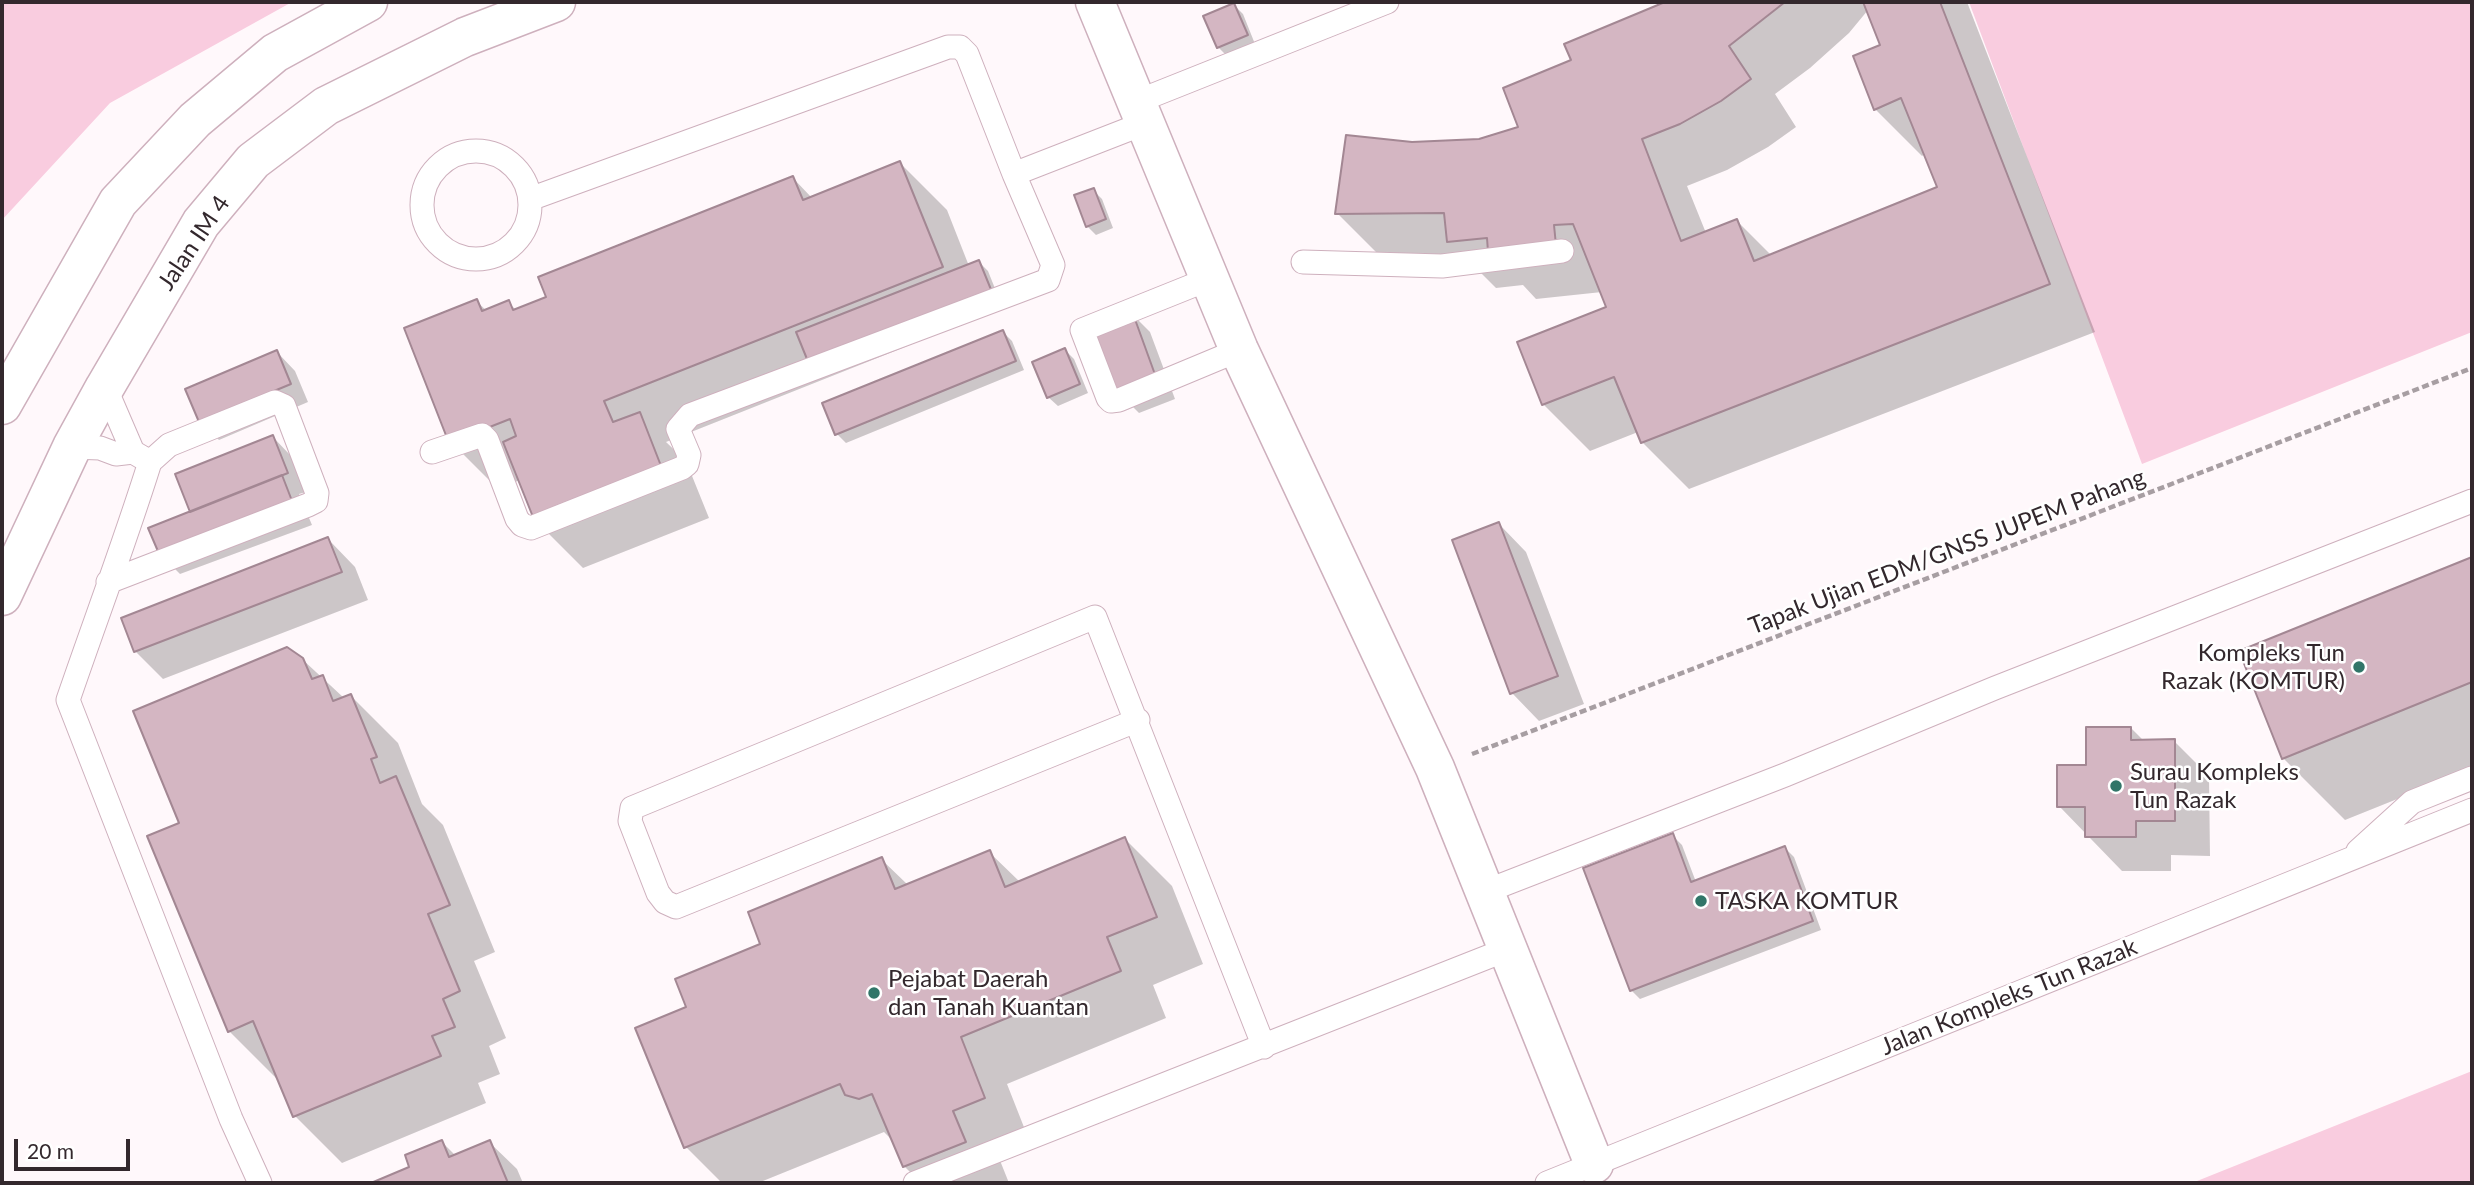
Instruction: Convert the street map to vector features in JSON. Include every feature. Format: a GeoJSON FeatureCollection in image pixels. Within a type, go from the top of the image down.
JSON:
{"type":"FeatureCollection","features":[{"type":"Feature","properties":{"kind":"street"},"geometry":{"type":"LineString","coordinates":[[2,405],[118,202],[195,120],[275,53],[368,2]]}},
{"type":"Feature","properties":{"kind":"street","name":"Jalan IM 4"},"geometry":{"type":"LineString","coordinates":[[2,596],[72,447],[105,387],[201,223],[254,161],[326,106],[465,37],[556,2]]}},
{"type":"Feature","properties":{"kind":"street"},"geometry":{"type":"LineString","coordinates":[[1095,2],[1238,350],[1435,768],[1594,1164]]}},
{"type":"Feature","properties":{"kind":"lane"},"geometry":{"type":"LineString","coordinates":[[1014,174],[1141,113],[1387,2]]}},
{"type":"Feature","properties":{"kind":"lane"},"geometry":{"type":"LineString","coordinates":[[432,452],[482,435],[487,440],[517,519],[522,525],[531,528],[682,468],[687,464],[689,455],[678,429],[690,415],[1048,280],[1053,265],[967,54],[960,47],[948,47],[530,199]]}},
{"type":"Feature","properties":{"kind":"lane"},"geometry":{"type":"LineString","coordinates":[[471,151],[496,155],[517,168],[526,183],[530,199],[530,216],[513,245],[498,254],[482,258],[465,257],[449,251],[436,241],[427,227],[422,211],[427,186],[440,165],[454,155],[471,151]]}},
{"type":"Feature","properties":{"kind":"lane"},"geometry":{"type":"LineString","coordinates":[[1303,262],[1441,266],[1562,251]]}},
{"type":"Feature","properties":{"kind":"lane"},"geometry":{"type":"LineString","coordinates":[[1209,279],[1082,330],[1108,398],[1111,401],[1119,400],[1238,350]]}},
{"type":"Feature","properties":{"kind":"lane"},"geometry":{"type":"LineString","coordinates":[[105,387],[141,457],[135,511],[68,700],[231,1119],[260,1183]]}},
{"type":"Feature","properties":{"kind":"lane"},"geometry":{"type":"LineString","coordinates":[[72,447],[100,448],[116,454],[141,457],[275,402],[284,406],[317,494],[316,501],[108,582]]}},
{"type":"Feature","properties":{"kind":"lane"},"geometry":{"type":"LineString","coordinates":[[1484,892],[2472,501]]}},
{"type":"Feature","properties":{"kind":"lane"},"geometry":{"type":"LineString","coordinates":[[1138,720],[676,907],[665,902],[658,893],[630,821],[632,808],[1095,617],[1138,720],[1264,1046]]}},
{"type":"Feature","properties":{"kind":"lane"},"geometry":{"type":"LineString","coordinates":[[2345,862],[2412,802],[2472,778]]}},
{"type":"Feature","properties":{"kind":"lane","name":"Jalan Kompleks Tun Razak"},"geometry":{"type":"LineString","coordinates":[[1546,1183],[2472,810]]}},
{"type":"Feature","properties":{"kind":"lane"},"geometry":{"type":"LineString","coordinates":[[915,1183],[1508,949]]}},
{"type":"Feature","properties":{"kind":"path","name":"Tapak Ujian EDM/GNSS JUPEM Pahang"},"geometry":{"type":"LineString","coordinates":[[1435,768],[2472,368]]}},
{"type":"Feature","properties":{"kind":"shaded area"},"geometry":{"type":"Polygon","coordinates":[[[2,2],[292,2],[110,103],[2,220],[2,2]]]}},
{"type":"Feature","properties":{"kind":"shaded area"},"geometry":{"type":"Polygon","coordinates":[[[1969,2],[2472,2],[2472,332],[2142,464],[1969,2]]]}},
{"type":"Feature","properties":{"kind":"shaded area"},"geometry":{"type":"Polygon","coordinates":[[[2472,1071],[2472,1183],[2192,1183],[2472,1071]]]}},
{"type":"Feature","properties":{"kind":"building"},"geometry":{"type":"Polygon","coordinates":[[[1665,2],[1785,2],[1729,46],[1751,79],[1721,101],[1680,124],[1642,139],[1681,241],[1737,219],[1754,261],[1937,187],[1901,98],[1874,110],[1853,56],[1880,45],[1863,2],[1940,2],[2050,284],[1641,443],[1614,377],[1542,405],[1517,342],[1606,307],[1573,224],[1554,225],[1556,245],[1488,252],[1487,238],[1447,242],[1444,213],[1335,214],[1346,135],[1412,142],[1479,139],[1518,127],[1503,88],[1571,60],[1564,44],[1665,2]]]}},
{"type":"Feature","properties":{"kind":"building"},"geometry":{"type":"Polygon","coordinates":[[[1234,3],[1248,35],[1217,48],[1203,16],[1234,3]]]}},
{"type":"Feature","properties":{"kind":"building"},"geometry":{"type":"Polygon","coordinates":[[[900,161],[943,267],[604,401],[613,422],[640,412],[663,471],[535,522],[503,442],[516,436],[510,419],[449,443],[404,328],[477,299],[482,311],[509,300],[513,310],[546,297],[538,277],[793,176],[803,200],[900,161]]]}},
{"type":"Feature","properties":{"kind":"building"},"geometry":{"type":"Polygon","coordinates":[[[1094,188],[1106,219],[1086,227],[1074,195],[1094,188]]]}},
{"type":"Feature","properties":{"kind":"building"},"geometry":{"type":"Polygon","coordinates":[[[979,260],[992,292],[809,364],[796,332],[979,260]]]}},
{"type":"Feature","properties":{"kind":"building"},"geometry":{"type":"Polygon","coordinates":[[[1132,311],[1157,380],[1118,395],[1092,326],[1132,311]]]}},
{"type":"Feature","properties":{"kind":"building"},"geometry":{"type":"Polygon","coordinates":[[[1003,330],[1016,361],[835,435],[822,403],[1003,330]]]}},
{"type":"Feature","properties":{"kind":"building"},"geometry":{"type":"Polygon","coordinates":[[[1065,348],[1080,384],[1047,398],[1032,362],[1065,348]]]}},
{"type":"Feature","properties":{"kind":"building"},"geometry":{"type":"Polygon","coordinates":[[[277,350],[291,384],[199,422],[185,389],[277,350]]]}},
{"type":"Feature","properties":{"kind":"building"},"geometry":{"type":"Polygon","coordinates":[[[273,435],[288,473],[190,512],[175,474],[273,435]]]}},
{"type":"Feature","properties":{"kind":"building"},"geometry":{"type":"Polygon","coordinates":[[[282,475],[294,506],[160,556],[148,528],[282,475]]]}},
{"type":"Feature","properties":{"kind":"building"},"geometry":{"type":"Polygon","coordinates":[[[1499,522],[1558,676],[1510,694],[1452,540],[1499,522]]]}},
{"type":"Feature","properties":{"kind":"building"},"geometry":{"type":"Polygon","coordinates":[[[328,537],[342,572],[134,652],[121,618],[328,537]]]}},
{"type":"Feature","properties":{"kind":"building","name":"Kompleks Tun Razak (KOMTUR)"},"geometry":{"type":"Polygon","coordinates":[[[2472,557],[2472,682],[2282,759],[2239,651],[2472,557]]]}},
{"type":"Feature","properties":{"kind":"building"},"geometry":{"type":"Polygon","coordinates":[[[287,647],[303,658],[312,679],[323,675],[333,701],[351,694],[377,757],[371,759],[380,783],[396,776],[450,905],[428,914],[460,991],[443,999],[455,1027],[432,1036],[441,1056],[293,1117],[253,1021],[228,1032],[147,836],[179,823],[133,711],[287,647]]]}},
{"type":"Feature","properties":{"kind":"building","name":"Surau Kompleks Tun Razak"},"geometry":{"type":"Polygon","coordinates":[[[2086,727],[2131,727],[2131,740],[2175,739],[2175,821],[2136,821],[2136,837],[2085,837],[2085,807],[2057,807],[2057,765],[2086,765],[2086,727]]]}},
{"type":"Feature","properties":{"kind":"building","name":"TASKA KOMTUR"},"geometry":{"type":"Polygon","coordinates":[[[1673,833],[1691,882],[1785,846],[1813,921],[1630,991],[1583,868],[1673,833]]]}},
{"type":"Feature","properties":{"kind":"building","name":"Pejabat Daerah dan Tanah Kuantan"},"geometry":{"type":"Polygon","coordinates":[[[1125,837],[1157,917],[1107,937],[1121,971],[961,1037],[985,1098],[953,1111],[966,1142],[903,1167],[872,1094],[859,1099],[845,1095],[840,1084],[684,1148],[635,1028],[686,1007],[675,979],[760,944],[748,912],[882,857],[895,889],[990,850],[1005,887],[1125,837]]]}},
{"type":"Feature","properties":{"kind":"building"},"geometry":{"type":"Polygon","coordinates":[[[442,1140],[449,1157],[490,1140],[508,1183],[371,1183],[409,1167],[405,1155],[442,1140]]]}},
{"type":"Feature","properties":{"kind":"place","name":"Kompleks Tun Razak (KOMTUR)"},"geometry":{"type":"Point","coordinates":[2359,667]}},
{"type":"Feature","properties":{"kind":"place","name":"Surau Kompleks Tun Razak"},"geometry":{"type":"Point","coordinates":[2116,786]}},
{"type":"Feature","properties":{"kind":"place","name":"TASKA KOMTUR"},"geometry":{"type":"Point","coordinates":[1701,901]}},
{"type":"Feature","properties":{"kind":"place","name":"Pejabat Daerah dan Tanah Kuantan"},"geometry":{"type":"Point","coordinates":[874,993]}}]}
